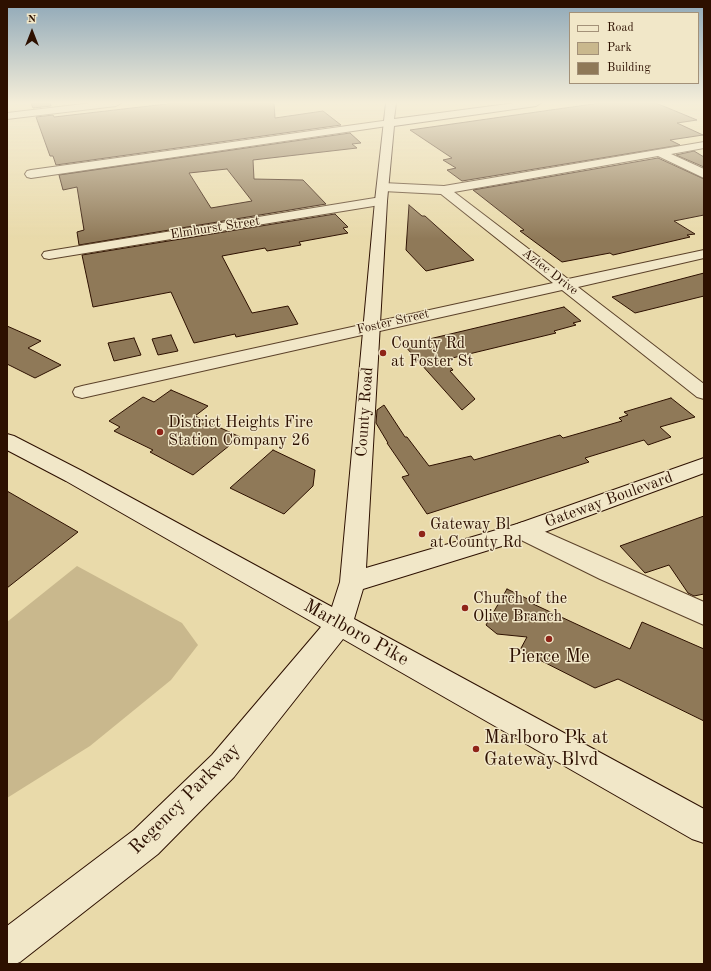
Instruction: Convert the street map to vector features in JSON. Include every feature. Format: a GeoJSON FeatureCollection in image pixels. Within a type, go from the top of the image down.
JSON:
{"type":"FeatureCollection","features":[{"type":"Feature","properties":{"kind":"street"},"geometry":{"type":"LineString","coordinates":[[31,174],[212,148]]}},
{"type":"Feature","properties":{"kind":"street","name":"County Road"},"geometry":{"type":"LineString","coordinates":[[339,624],[353,582],[371,327],[387,148]]}},
{"type":"Feature","properties":{"kind":"street"},"geometry":{"type":"LineString","coordinates":[[382,194],[444,190],[686,148]]}},
{"type":"Feature","properties":{"kind":"street"},"geometry":{"type":"LineString","coordinates":[[660,153],[704,174]]}},
{"type":"Feature","properties":{"kind":"street","name":"Aztec Drive"},"geometry":{"type":"LineString","coordinates":[[444,190],[566,284],[704,394]]}},
{"type":"Feature","properties":{"kind":"street","name":"Elmhurst Street"},"geometry":{"type":"LineString","coordinates":[[49,255],[382,194]]}},
{"type":"Feature","properties":{"kind":"street","name":"Foster Street"},"geometry":{"type":"LineString","coordinates":[[82,392],[704,254]]}},
{"type":"Feature","properties":{"kind":"street","name":"Marlboro Pike"},"geometry":{"type":"LineString","coordinates":[[7,441],[74,476],[704,827]]}},
{"type":"Feature","properties":{"kind":"street","name":"Gateway Boulevard"},"geometry":{"type":"LineString","coordinates":[[353,582],[523,531],[704,465]]}},
{"type":"Feature","properties":{"kind":"street"},"geometry":{"type":"LineString","coordinates":[[523,531],[609,572],[704,614]]}},
{"type":"Feature","properties":{"kind":"street","name":"Regency Parkway"},"geometry":{"type":"LineString","coordinates":[[7,950],[146,842],[223,766],[339,624]]}},
{"type":"Feature","properties":{"kind":"green space"},"geometry":{"type":"Polygon","coordinates":[[[77,566],[182,623],[198,645],[171,680],[90,746],[7,798],[7,622],[77,566]]]}},
{"type":"Feature","properties":{"kind":"building"},"geometry":{"type":"Polygon","coordinates":[[[47,148],[175,148],[56,165],[53,156],[50,156],[47,148]]]}},
{"type":"Feature","properties":{"kind":"building"},"geometry":{"type":"Polygon","coordinates":[[[244,148],[354,148],[253,160],[254,179],[303,180],[326,204],[79,245],[77,232],[84,230],[77,187],[63,190],[59,175],[244,148]],[[227,169],[189,173],[211,208],[252,201],[227,169]]]}},
{"type":"Feature","properties":{"kind":"building"},"geometry":{"type":"Polygon","coordinates":[[[437,148],[660,148],[462,181],[447,170],[456,168],[443,160],[452,158],[437,148]]]}},
{"type":"Feature","properties":{"kind":"building"},"geometry":{"type":"Polygon","coordinates":[[[694,151],[704,157],[704,167],[676,155],[694,151]]]}},
{"type":"Feature","properties":{"kind":"building"},"geometry":{"type":"Polygon","coordinates":[[[658,158],[704,179],[704,215],[674,221],[695,234],[687,235],[690,237],[613,255],[610,253],[562,262],[520,231],[524,230],[473,190],[658,158]]]}},
{"type":"Feature","properties":{"kind":"building"},"geometry":{"type":"Polygon","coordinates":[[[409,205],[422,216],[425,216],[474,260],[426,271],[406,250],[409,205]]]}},
{"type":"Feature","properties":{"kind":"building"},"geometry":{"type":"Polygon","coordinates":[[[335,214],[348,227],[343,228],[348,233],[299,242],[301,245],[267,251],[265,248],[222,256],[252,313],[288,306],[298,324],[236,337],[235,334],[194,343],[171,292],[93,307],[82,255],[335,214]]]}},
{"type":"Feature","properties":{"kind":"building"},"geometry":{"type":"Polygon","coordinates":[[[704,273],[704,296],[635,313],[612,297],[704,273]]]}},
{"type":"Feature","properties":{"kind":"building"},"geometry":{"type":"Polygon","coordinates":[[[564,307],[581,321],[573,323],[576,325],[554,331],[556,333],[444,360],[453,370],[450,371],[475,399],[462,410],[404,345],[564,307]]]}},
{"type":"Feature","properties":{"kind":"building"},"geometry":{"type":"Polygon","coordinates":[[[7,326],[41,341],[28,348],[61,365],[35,378],[7,364],[7,326]]]}},
{"type":"Feature","properties":{"kind":"building"},"geometry":{"type":"Polygon","coordinates":[[[171,335],[178,351],[158,355],[152,339],[171,335]]]}},
{"type":"Feature","properties":{"kind":"building"},"geometry":{"type":"Polygon","coordinates":[[[134,338],[141,355],[114,361],[108,343],[134,338]]]}},
{"type":"Feature","properties":{"kind":"building"},"geometry":{"type":"Polygon","coordinates":[[[171,390],[208,406],[195,416],[240,437],[193,475],[150,452],[153,450],[114,431],[120,427],[109,421],[143,397],[154,402],[171,390]]]}},
{"type":"Feature","properties":{"kind":"building"},"geometry":{"type":"Polygon","coordinates":[[[671,398],[695,417],[660,427],[671,437],[648,445],[644,440],[585,458],[589,462],[427,514],[402,477],[409,475],[387,443],[376,423],[377,410],[384,405],[405,437],[407,437],[429,466],[471,456],[474,460],[560,435],[563,438],[622,421],[619,418],[628,415],[624,412],[671,398]]]}},
{"type":"Feature","properties":{"kind":"building"},"geometry":{"type":"Polygon","coordinates":[[[273,450],[315,470],[313,486],[284,514],[230,488],[273,450]]]}},
{"type":"Feature","properties":{"kind":"building"},"geometry":{"type":"Polygon","coordinates":[[[7,491],[78,532],[7,588],[7,491]]]}},
{"type":"Feature","properties":{"kind":"building"},"geometry":{"type":"Polygon","coordinates":[[[704,516],[704,594],[694,596],[688,593],[669,565],[645,573],[620,546],[704,516]]]}},
{"type":"Feature","properties":{"kind":"building"},"geometry":{"type":"Polygon","coordinates":[[[507,589],[532,601],[531,603],[630,649],[642,622],[704,649],[704,721],[618,679],[595,688],[520,650],[527,637],[497,634],[486,625],[507,589]]]}},
{"type":"Feature","properties":{"kind":"place","name":"County Rd at Foster St"},"geometry":{"type":"Point","coordinates":[383,353]}},
{"type":"Feature","properties":{"kind":"place","name":"District Heights Fire Station Company 26"},"geometry":{"type":"Point","coordinates":[160,432]}},
{"type":"Feature","properties":{"kind":"place","name":"Gateway Bl at County Rd"},"geometry":{"type":"Point","coordinates":[422,534]}},
{"type":"Feature","properties":{"kind":"place","name":"Church of the Olive Branch"},"geometry":{"type":"Point","coordinates":[465,608]}},
{"type":"Feature","properties":{"kind":"place","name":"Pierce Me"},"geometry":{"type":"Point","coordinates":[549,639]}},
{"type":"Feature","properties":{"kind":"place","name":"Marlboro Pk at Gateway Blvd"},"geometry":{"type":"Point","coordinates":[476,749]}}]}
